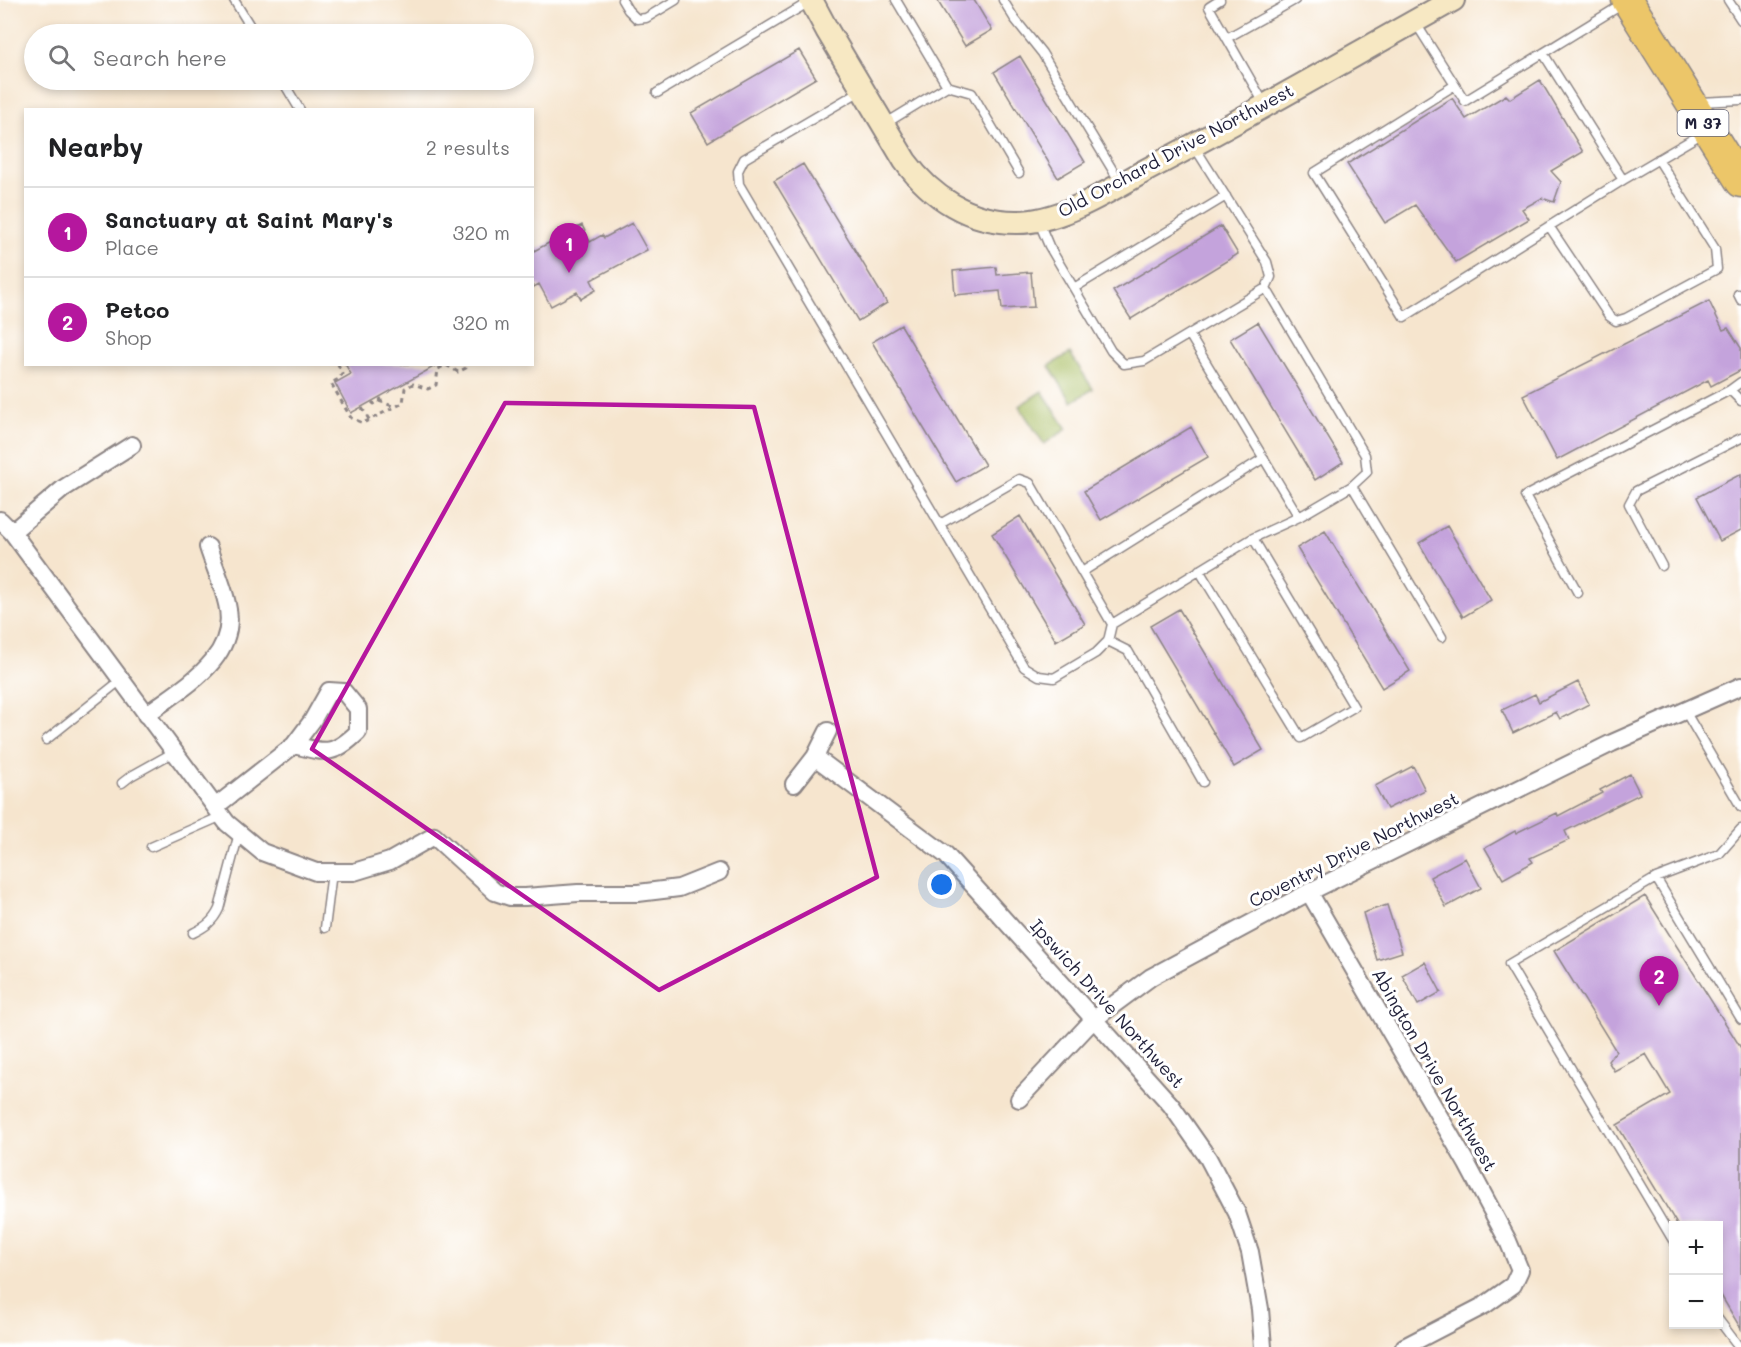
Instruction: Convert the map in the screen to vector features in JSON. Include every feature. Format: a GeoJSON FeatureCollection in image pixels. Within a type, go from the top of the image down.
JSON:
{"type":"FeatureCollection","features":[{"type":"Feature","properties":{"kind":"highway","name":"M 37"},"geometry":{"type":"LineString","coordinates":[[1627,1],[1708,131],[1741,179]]}},
{"type":"Feature","properties":{"kind":"street","name":"Old Orchard Drive Northwest"},"geometry":{"type":"LineString","coordinates":[[811,1],[883,125],[918,179],[948,203],[970,214],[1016,222],[1037,220],[1059,214],[1121,184],[1194,146],[1454,0]]}},
{"type":"Feature","properties":{"kind":"street"},"geometry":{"type":"LineString","coordinates":[[132,445],[6,526],[218,811],[262,852],[316,872],[354,872],[390,861],[434,836],[495,892],[510,897],[587,892],[638,893],[679,888],[718,872]]}},
{"type":"Feature","properties":{"kind":"street"},"geometry":{"type":"LineString","coordinates":[[146,715],[209,667],[218,657],[230,628],[228,604],[208,547]]}},
{"type":"Feature","properties":{"kind":"street","name":"Coventry Drive Northwest"},"geometry":{"type":"LineString","coordinates":[[1019,1100],[1093,1020],[1150,977],[1310,892],[1612,743],[1741,686]]}},
{"type":"Feature","properties":{"kind":"street"},"geometry":{"type":"LineString","coordinates":[[795,784],[815,757],[828,732]]}},
{"type":"Feature","properties":{"kind":"street"},"geometry":{"type":"LineString","coordinates":[[218,811],[294,745]]}},
{"type":"Feature","properties":{"kind":"street","name":"Ipswich Drive Northwest"},"geometry":{"type":"LineString","coordinates":[[815,757],[946,855],[1171,1105],[1208,1158],[1237,1213],[1250,1252],[1260,1309],[1263,1347]]}},
{"type":"Feature","properties":{"kind":"street","name":"Abington Drive Northwest"},"geometry":{"type":"LineString","coordinates":[[1310,892],[1467,1164],[1508,1241],[1520,1270],[1513,1285],[1485,1305],[1404,1347]]}},
{"type":"Feature","properties":{"kind":"lane"},"geometry":{"type":"LineString","coordinates":[[234,0],[249,24]]}},
{"type":"Feature","properties":{"kind":"lane"},"geometry":{"type":"LineString","coordinates":[[622,0],[637,19],[646,18],[676,0]]}},
{"type":"Feature","properties":{"kind":"lane"},"geometry":{"type":"LineString","coordinates":[[896,0],[947,86],[972,93],[1019,173]]}},
{"type":"Feature","properties":{"kind":"lane"},"geometry":{"type":"LineString","coordinates":[[1003,0],[1014,18],[1042,53],[1121,184]]}},
{"type":"Feature","properties":{"kind":"lane"},"geometry":{"type":"LineString","coordinates":[[1220,0],[1207,3],[1266,105]]}},
{"type":"Feature","properties":{"kind":"lane"},"geometry":{"type":"LineString","coordinates":[[1227,38],[1295,0]]}},
{"type":"Feature","properties":{"kind":"lane"},"geometry":{"type":"LineString","coordinates":[[1728,0],[1741,20]]}},
{"type":"Feature","properties":{"kind":"lane"},"geometry":{"type":"LineString","coordinates":[[657,93],[811,1]]}},
{"type":"Feature","properties":{"kind":"lane"},"geometry":{"type":"LineString","coordinates":[[1414,22],[1465,100],[1627,1]]}},
{"type":"Feature","properties":{"kind":"lane"},"geometry":{"type":"LineString","coordinates":[[1543,53],[1623,180]]}},
{"type":"Feature","properties":{"kind":"lane"},"geometry":{"type":"LineString","coordinates":[[1455,85],[1314,173],[1404,316],[1623,180],[1708,131]]}},
{"type":"Feature","properties":{"kind":"lane"},"geometry":{"type":"LineString","coordinates":[[883,125],[947,86]]}},
{"type":"Feature","properties":{"kind":"lane"},"geometry":{"type":"LineString","coordinates":[[288,90],[299,108]]}},
{"type":"Feature","properties":{"kind":"lane"},"geometry":{"type":"LineString","coordinates":[[862,90],[744,159],[738,171],[739,184],[1024,667],[1039,676],[1054,678],[1096,653],[1108,641],[1112,624],[1030,483],[1018,479],[940,524]]}},
{"type":"Feature","properties":{"kind":"lane"},"geometry":{"type":"LineString","coordinates":[[1691,103],[1741,100]]}},
{"type":"Feature","properties":{"kind":"lane"},"geometry":{"type":"LineString","coordinates":[[1037,220],[1049,246],[1111,351],[1124,364],[1144,361],[1266,288],[1270,277],[1267,262],[1194,146]]}},
{"type":"Feature","properties":{"kind":"lane"},"geometry":{"type":"LineString","coordinates":[[1549,226],[1609,316],[1616,321],[1626,318],[1718,268],[1714,249],[1658,159]]}},
{"type":"Feature","properties":{"kind":"lane"},"geometry":{"type":"LineString","coordinates":[[1074,288],[1226,196]]}},
{"type":"Feature","properties":{"kind":"lane"},"geometry":{"type":"LineString","coordinates":[[1112,624],[1253,537],[1299,517],[1352,486],[1367,472],[1365,455],[1266,288]]}},
{"type":"Feature","properties":{"kind":"lane"},"geometry":{"type":"LineString","coordinates":[[1189,334],[1299,517]]}},
{"type":"Feature","properties":{"kind":"lane"},"geometry":{"type":"LineString","coordinates":[[1578,593],[1525,496],[1730,390],[1741,382]]}},
{"type":"Feature","properties":{"kind":"lane"},"geometry":{"type":"LineString","coordinates":[[1730,390],[1741,401]]}},
{"type":"Feature","properties":{"kind":"lane"},"geometry":{"type":"LineString","coordinates":[[1662,566],[1629,504],[1636,491],[1741,438]]}},
{"type":"Feature","properties":{"kind":"lane"},"geometry":{"type":"LineString","coordinates":[[1082,572],[1263,458]]}},
{"type":"Feature","properties":{"kind":"lane"},"geometry":{"type":"LineString","coordinates":[[1352,486],[1442,637]]}},
{"type":"Feature","properties":{"kind":"lane"},"geometry":{"type":"LineString","coordinates":[[1199,570],[1301,738],[1354,707],[1253,537]]}},
{"type":"Feature","properties":{"kind":"lane"},"geometry":{"type":"LineString","coordinates":[[1108,641],[1128,651],[1203,782]]}},
{"type":"Feature","properties":{"kind":"lane"},"geometry":{"type":"LineString","coordinates":[[46,740],[121,681]]}},
{"type":"Feature","properties":{"kind":"lane"},"geometry":{"type":"LineString","coordinates":[[1685,711],[1741,807]]}},
{"type":"Feature","properties":{"kind":"lane"},"geometry":{"type":"LineString","coordinates":[[122,783],[174,752]]}},
{"type":"Feature","properties":{"kind":"lane"},"geometry":{"type":"LineString","coordinates":[[151,847],[218,811]]}},
{"type":"Feature","properties":{"kind":"lane"},"geometry":{"type":"LineString","coordinates":[[1669,1234],[1509,963],[1656,878],[1719,854],[1741,828]]}},
{"type":"Feature","properties":{"kind":"lane"},"geometry":{"type":"LineString","coordinates":[[193,933],[207,926],[215,918],[238,832]]}},
{"type":"Feature","properties":{"kind":"lane"},"geometry":{"type":"LineString","coordinates":[[325,928],[332,872]]}},
{"type":"Feature","properties":{"kind":"lane"},"geometry":{"type":"LineString","coordinates":[[1656,878],[1741,1019]]}},
{"type":"Feature","properties":{"kind":"lane"},"geometry":{"type":"LineString","coordinates":[[1723,1325],[1739,1347]]}},
{"type":"Feature","properties":{"kind":"path"},"geometry":{"type":"LineString","coordinates":[[339,366],[342,374],[331,383],[348,414],[359,422],[370,421],[403,403],[405,388],[412,384],[428,389],[436,385],[438,369],[444,366]]}},
{"type":"Feature","properties":{"kind":"path"},"geometry":{"type":"LineString","coordinates":[[448,366],[458,372],[466,366]]}},
{"type":"Feature","properties":{"kind":"path"},"geometry":{"type":"LineString","coordinates":[[372,402],[374,404],[380,399],[396,407]]}},
{"type":"Feature","properties":{"kind":"path"},"geometry":{"type":"LineString","coordinates":[[362,408],[370,421]]}},
{"type":"Feature","properties":{"kind":"highlighted area"},"geometry":{"type":"Polygon","coordinates":[[[505,403],[754,407],[877,877],[659,990],[312,749],[505,403]]]}},
{"type":"Feature","properties":{"kind":"green space"},"geometry":{"type":"Polygon","coordinates":[[[1070,353],[1093,389],[1072,402],[1049,366],[1070,353]]]}},
{"type":"Feature","properties":{"kind":"green space"},"geometry":{"type":"Polygon","coordinates":[[[1042,391],[1067,429],[1044,444],[1019,406],[1042,391]]]}},
{"type":"Feature","properties":{"kind":"building"},"geometry":{"type":"Polygon","coordinates":[[[937,0],[974,0],[992,30],[965,46],[937,0]]]}},
{"type":"Feature","properties":{"kind":"building"},"geometry":{"type":"Polygon","coordinates":[[[799,50],[816,78],[708,142],[691,113],[799,50]]]}},
{"type":"Feature","properties":{"kind":"building"},"geometry":{"type":"Polygon","coordinates":[[[1020,56],[1085,162],[1058,178],[994,72],[1020,56]]]}},
{"type":"Feature","properties":{"kind":"building"},"geometry":{"type":"Polygon","coordinates":[[[1540,80],[1583,152],[1551,171],[1561,182],[1554,202],[1542,198],[1522,209],[1529,219],[1456,262],[1415,205],[1385,223],[1347,164],[1452,98],[1466,119],[1506,95],[1510,99],[1540,80]]]}},
{"type":"Feature","properties":{"kind":"building"},"geometry":{"type":"Polygon","coordinates":[[[803,164],[887,303],[858,321],[774,181],[803,164]]]}},
{"type":"Feature","properties":{"kind":"building"},"geometry":{"type":"Polygon","coordinates":[[[632,223],[647,250],[591,280],[596,290],[581,299],[577,292],[551,306],[539,284],[534,287],[534,251],[582,225],[590,242],[602,235],[604,238],[632,223]]]}},
{"type":"Feature","properties":{"kind":"building"},"geometry":{"type":"Polygon","coordinates":[[[1221,226],[1238,254],[1131,319],[1113,291],[1221,226]]]}},
{"type":"Feature","properties":{"kind":"building"},"geometry":{"type":"Polygon","coordinates":[[[996,267],[997,275],[1031,272],[1034,307],[1002,309],[1000,291],[955,295],[953,271],[996,267]]]}},
{"type":"Feature","properties":{"kind":"building"},"geometry":{"type":"Polygon","coordinates":[[[1709,301],[1723,330],[1728,328],[1741,348],[1741,370],[1711,386],[1708,380],[1557,460],[1523,395],[1709,301]]]}},
{"type":"Feature","properties":{"kind":"building"},"geometry":{"type":"Polygon","coordinates":[[[1258,322],[1343,462],[1315,480],[1230,339],[1258,322]]]}},
{"type":"Feature","properties":{"kind":"building"},"geometry":{"type":"Polygon","coordinates":[[[901,325],[985,465],[956,482],[872,342],[901,325]]]}},
{"type":"Feature","properties":{"kind":"building"},"geometry":{"type":"Polygon","coordinates":[[[346,366],[435,366],[351,413],[335,383],[351,374],[346,366]]]}},
{"type":"Feature","properties":{"kind":"building"},"geometry":{"type":"Polygon","coordinates":[[[1191,427],[1208,457],[1101,520],[1084,491],[1191,427]]]}},
{"type":"Feature","properties":{"kind":"building"},"geometry":{"type":"Polygon","coordinates":[[[1741,474],[1741,530],[1720,541],[1697,497],[1741,474]]]}},
{"type":"Feature","properties":{"kind":"building"},"geometry":{"type":"Polygon","coordinates":[[[1020,516],[1085,624],[1056,641],[992,534],[1020,516]]]}},
{"type":"Feature","properties":{"kind":"building"},"geometry":{"type":"Polygon","coordinates":[[[1447,526],[1491,600],[1463,617],[1419,543],[1447,526]]]}},
{"type":"Feature","properties":{"kind":"building"},"geometry":{"type":"Polygon","coordinates":[[[1325,531],[1410,671],[1382,688],[1297,548],[1325,531]]]}},
{"type":"Feature","properties":{"kind":"building"},"geometry":{"type":"Polygon","coordinates":[[[1179,609],[1263,750],[1234,767],[1150,626],[1179,609]]]}},
{"type":"Feature","properties":{"kind":"building"},"geometry":{"type":"Polygon","coordinates":[[[1578,682],[1589,704],[1560,719],[1556,712],[1513,733],[1502,710],[1535,694],[1539,702],[1578,682]]]}},
{"type":"Feature","properties":{"kind":"building"},"geometry":{"type":"Polygon","coordinates":[[[1413,766],[1425,790],[1387,809],[1375,786],[1413,766]]]}},
{"type":"Feature","properties":{"kind":"building"},"geometry":{"type":"Polygon","coordinates":[[[1630,774],[1640,794],[1565,831],[1569,840],[1530,858],[1533,862],[1503,879],[1485,848],[1515,831],[1516,833],[1557,813],[1558,816],[1602,793],[1600,790],[1630,774]]]}},
{"type":"Feature","properties":{"kind":"building"},"geometry":{"type":"Polygon","coordinates":[[[1465,858],[1481,888],[1446,907],[1430,877],[1465,858]]]}},
{"type":"Feature","properties":{"kind":"building"},"geometry":{"type":"Polygon","coordinates":[[[1645,896],[1741,1048],[1741,1329],[1723,1299],[1723,1221],[1675,1221],[1617,1125],[1670,1094],[1646,1054],[1614,1071],[1608,1061],[1616,1051],[1554,951],[1645,896]]]}},
{"type":"Feature","properties":{"kind":"building"},"geometry":{"type":"Polygon","coordinates":[[[1387,905],[1402,952],[1377,960],[1363,913],[1387,905]]]}},
{"type":"Feature","properties":{"kind":"building"},"geometry":{"type":"Polygon","coordinates":[[[1425,962],[1441,992],[1418,1005],[1402,975],[1425,962]]]}},
{"type":"Feature","properties":{"kind":"place","name":"Sanctuary at Saint Mary's"},"geometry":{"type":"Point","coordinates":[569,273]}},
{"type":"Feature","properties":{"kind":"place","name":"Petco"},"geometry":{"type":"Point","coordinates":[1659,1006]}}]}
